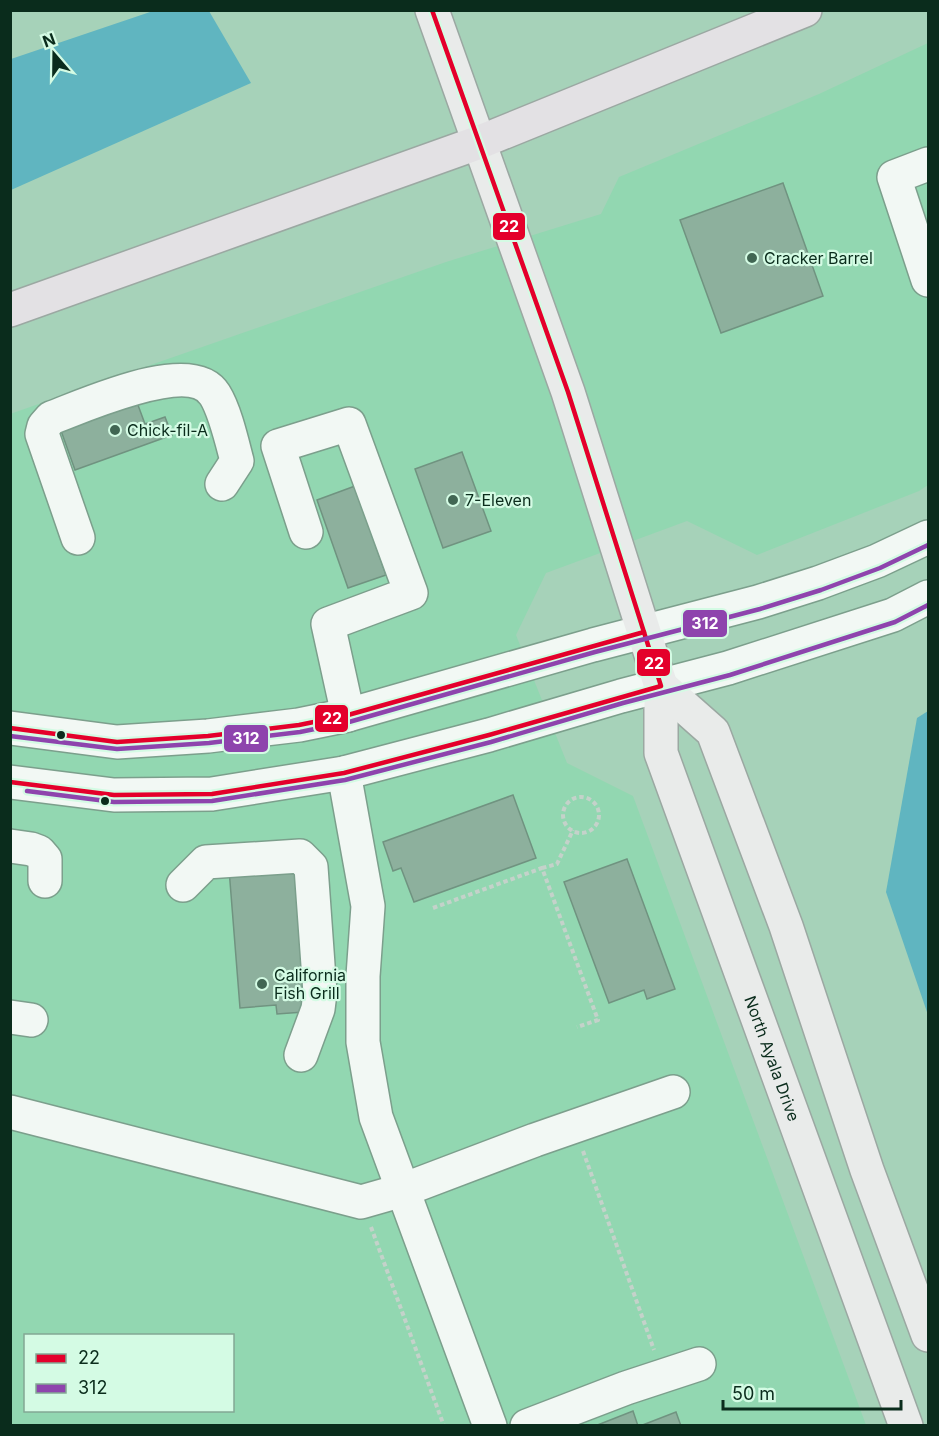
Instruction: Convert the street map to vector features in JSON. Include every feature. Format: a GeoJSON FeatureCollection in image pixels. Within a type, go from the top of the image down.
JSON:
{"type":"FeatureCollection","features":[{"type":"Feature","properties":{"kind":"highway"},"geometry":{"type":"LineString","coordinates":[[10,310],[480,142],[805,10]]}},
{"type":"Feature","properties":{"kind":"main road","name":"North Ayala Drive"},"geometry":{"type":"LineString","coordinates":[[432,10],[568,392],[662,686],[661,753],[906,1425]]}},
{"type":"Feature","properties":{"kind":"main road","name":"North Ayala Drive"},"geometry":{"type":"LineString","coordinates":[[662,686],[713,732],[786,926],[867,1170],[928,1335]]}},
{"type":"Feature","properties":{"kind":"street"},"geometry":{"type":"LineString","coordinates":[[928,164],[894,177],[928,280]]}},
{"type":"Feature","properties":{"kind":"street"},"geometry":{"type":"LineString","coordinates":[[78,538],[42,434],[44,426],[51,418],[129,389],[179,379],[205,385],[215,395],[237,461],[222,484]]}},
{"type":"Feature","properties":{"kind":"street"},"geometry":{"type":"LineString","coordinates":[[306,532],[278,446],[349,424],[411,593],[328,624],[348,715]]}},
{"type":"Feature","properties":{"kind":"street"},"geometry":{"type":"LineString","coordinates":[[10,728],[117,742],[208,736],[299,725],[348,715],[593,645],[758,602],[877,561],[928,537]]}},
{"type":"Feature","properties":{"kind":"street"},"geometry":{"type":"LineString","coordinates":[[893,615],[928,577]]}},
{"type":"Feature","properties":{"kind":"street"},"geometry":{"type":"LineString","coordinates":[[10,782],[114,795],[212,794],[344,773],[728,668],[893,615],[928,597]]}},
{"type":"Feature","properties":{"kind":"street"},"geometry":{"type":"LineString","coordinates":[[344,773],[368,906],[363,976],[363,1042],[376,1117],[490,1425]]}},
{"type":"Feature","properties":{"kind":"street"},"geometry":{"type":"LineString","coordinates":[[10,846],[39,852],[45,859],[45,881]]}},
{"type":"Feature","properties":{"kind":"street"},"geometry":{"type":"LineString","coordinates":[[183,885],[206,862],[300,856],[311,867],[320,993],[318,1009],[301,1055]]}},
{"type":"Feature","properties":{"kind":"street"},"geometry":{"type":"LineString","coordinates":[[10,1112],[361,1202],[403,1190],[535,1140],[673,1092]]}},
{"type":"Feature","properties":{"kind":"street"},"geometry":{"type":"LineString","coordinates":[[527,1425],[699,1364]]}},
{"type":"Feature","properties":{"kind":"path"},"geometry":{"type":"LineString","coordinates":[[576,797],[588,798],[597,806],[599,817],[597,822],[584,832],[573,830],[565,822],[564,810],[567,804],[576,797]]}},
{"type":"Feature","properties":{"kind":"path"},"geometry":{"type":"LineString","coordinates":[[433,908],[557,864],[573,830]]}},
{"type":"Feature","properties":{"kind":"path"},"geometry":{"type":"LineString","coordinates":[[542,868],[598,1020],[577,1027]]}},
{"type":"Feature","properties":{"kind":"path"},"geometry":{"type":"LineString","coordinates":[[580,1142],[658,1361]]}},
{"type":"Feature","properties":{"kind":"path"},"geometry":{"type":"LineString","coordinates":[[367,1218],[444,1425]]}},
{"type":"Feature","properties":{"kind":"shaded area"},"geometry":{"type":"Polygon","coordinates":[[[928,43],[928,485],[919,491],[757,555],[687,521],[546,573],[516,635],[567,763],[633,796],[866,1425],[11,1425],[10,414],[446,262],[601,214],[619,177],[819,94],[928,43]]]}},
{"type":"Feature","properties":{"kind":"water"},"geometry":{"type":"Polygon","coordinates":[[[156,10],[209,11],[251,83],[11,190],[11,59],[156,10]]]}},
{"type":"Feature","properties":{"kind":"water"},"geometry":{"type":"Polygon","coordinates":[[[928,711],[928,1015],[886,892],[917,718],[928,711]]]}},
{"type":"Feature","properties":{"kind":"building","name":"Cracker Barrel"},"geometry":{"type":"Polygon","coordinates":[[[783,183],[823,296],[721,333],[680,220],[783,183]]]}},
{"type":"Feature","properties":{"kind":"building","name":"Chick-fil-A"},"geometry":{"type":"Polygon","coordinates":[[[135,397],[145,424],[165,417],[172,435],[75,470],[59,425],[135,397]]]}},
{"type":"Feature","properties":{"kind":"building","name":"7-Eleven"},"geometry":{"type":"Polygon","coordinates":[[[462,452],[491,531],[443,548],[415,469],[462,452]]]}},
{"type":"Feature","properties":{"kind":"building"},"geometry":{"type":"Polygon","coordinates":[[[355,486],[386,575],[348,588],[317,500],[355,486]]]}},
{"type":"Feature","properties":{"kind":"building"},"geometry":{"type":"Polygon","coordinates":[[[513,795],[536,858],[414,902],[401,868],[393,871],[383,842],[513,795]]]}},
{"type":"Feature","properties":{"kind":"building"},"geometry":{"type":"Polygon","coordinates":[[[627,859],[675,989],[647,999],[644,990],[609,1003],[564,882],[627,859]]]}},
{"type":"Feature","properties":{"kind":"building"},"geometry":{"type":"Polygon","coordinates":[[[300,864],[310,1002],[304,1012],[277,1014],[276,1005],[240,1008],[229,869],[300,864]]]}},
{"type":"Feature","properties":{"kind":"building"},"geometry":{"type":"Polygon","coordinates":[[[633,1411],[638,1426],[595,1426],[633,1411]]]}},
{"type":"Feature","properties":{"kind":"building"},"geometry":{"type":"Polygon","coordinates":[[[676,1412],[681,1426],[640,1426],[676,1412]]]}},
{"type":"Feature","properties":{"kind":"transit line","name":"22"},"geometry":{"type":"LineString","coordinates":[[10,782],[114,795],[212,794],[344,773],[661,686],[568,392],[432,10]]}},
{"type":"Feature","properties":{"kind":"transit line","name":"312"},"geometry":{"type":"LineString","coordinates":[[10,736],[117,749],[209,743],[300,732],[349,722],[595,652],[760,609],[880,568],[928,545]]}},
{"type":"Feature","properties":{"kind":"transit line","name":"312"},"geometry":{"type":"LineString","coordinates":[[27,791],[114,802],[212,801],[345,780],[730,675],[895,622],[928,605]]}},
{"type":"Feature","properties":{"kind":"transit line","name":"22"},"geometry":{"type":"LineString","coordinates":[[10,728],[117,742],[208,736],[299,725],[348,715],[644,632]]}},
{"type":"Feature","properties":{"kind":"place","name":"Cracker Barrel"},"geometry":{"type":"Point","coordinates":[752,258]}},
{"type":"Feature","properties":{"kind":"place","name":"Chick-fil-A"},"geometry":{"type":"Point","coordinates":[115,430]}},
{"type":"Feature","properties":{"kind":"place","name":"7-Eleven"},"geometry":{"type":"Point","coordinates":[453,500]}},
{"type":"Feature","properties":{"kind":"place","name":"California Fish Grill"},"geometry":{"type":"Point","coordinates":[262,984]}}]}
